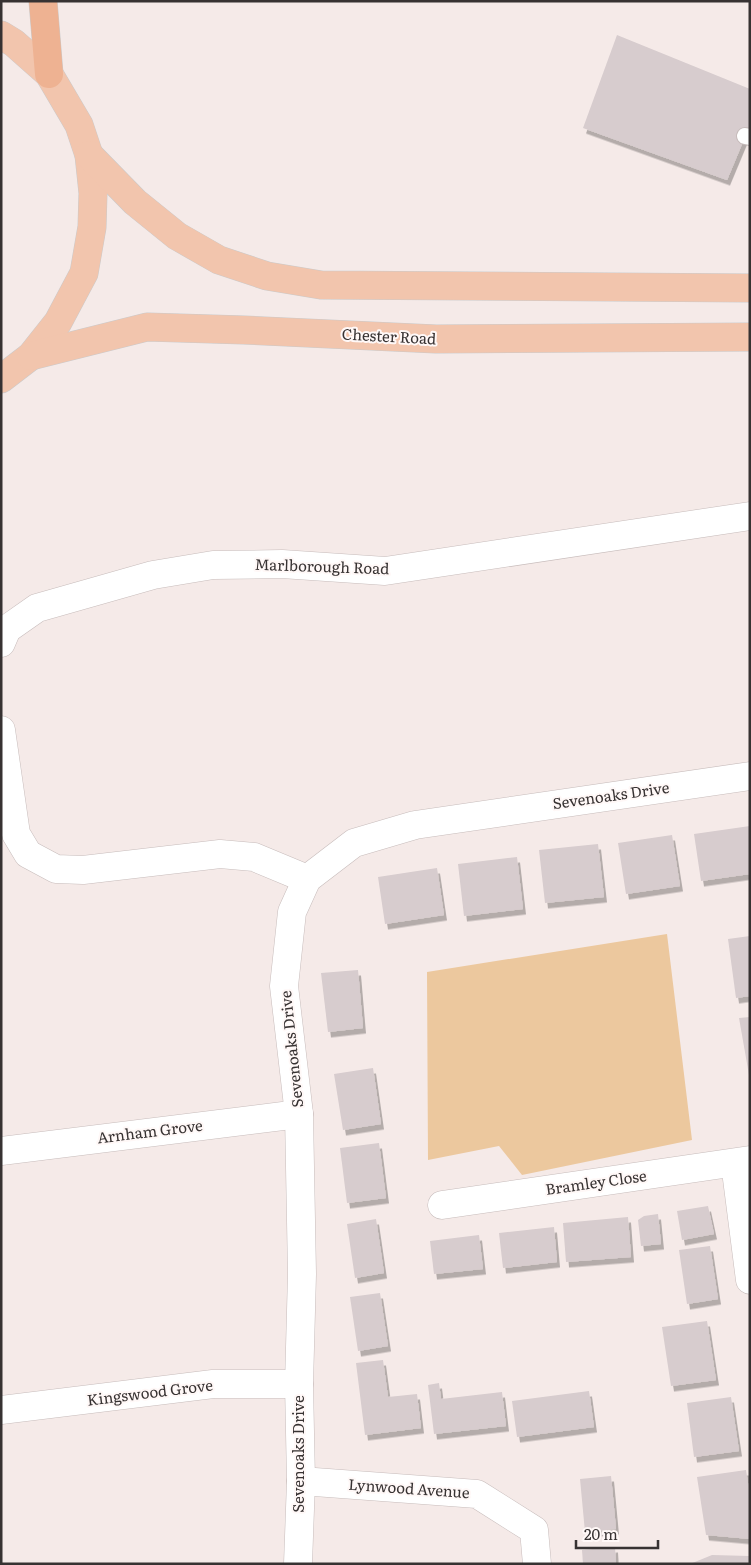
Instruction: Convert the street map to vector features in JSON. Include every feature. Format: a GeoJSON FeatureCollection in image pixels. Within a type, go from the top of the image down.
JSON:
{"type":"FeatureCollection","features":[{"type":"Feature","properties":{"kind":"highway"},"geometry":{"type":"LineString","coordinates":[[43,1],[49,74]]}},
{"type":"Feature","properties":{"kind":"main road"},"geometry":{"type":"LineString","coordinates":[[1,35],[14,43],[49,74],[79,125],[89,154],[93,193],[92,226],[84,273],[58,322],[31,356],[1,379]]}},
{"type":"Feature","properties":{"kind":"main road"},"geometry":{"type":"LineString","coordinates":[[89,154],[135,202],[177,236],[219,260],[267,276],[321,285],[750,288]]}},
{"type":"Feature","properties":{"kind":"main road","name":"Chester Road"},"geometry":{"type":"LineString","coordinates":[[31,356],[147,327],[436,339],[750,337]]}},
{"type":"Feature","properties":{"kind":"street","name":"Marlborough Road"},"geometry":{"type":"LineString","coordinates":[[1,643],[7,629],[37,608],[153,576],[213,565],[282,564],[385,571],[750,516]]}},
{"type":"Feature","properties":{"kind":"street"},"geometry":{"type":"LineString","coordinates":[[1,730],[16,834],[28,854],[56,869],[83,870],[220,854],[254,857],[307,879]]}},
{"type":"Feature","properties":{"kind":"street","name":"Sevenoaks Drive"},"geometry":{"type":"LineString","coordinates":[[298,1564],[302,1274],[299,1114],[284,986],[292,912],[307,879],[354,843],[415,825],[750,776]]}},
{"type":"Feature","properties":{"kind":"street","name":"Arnham Grove"},"geometry":{"type":"LineString","coordinates":[[1,1151],[299,1114]]}},
{"type":"Feature","properties":{"kind":"street"},"geometry":{"type":"LineString","coordinates":[[742,1162],[750,1280]]}},
{"type":"Feature","properties":{"kind":"street","name":"Bramley Close"},"geometry":{"type":"LineString","coordinates":[[442,1205],[742,1162]]}},
{"type":"Feature","properties":{"kind":"street","name":"Kingswood Grove"},"geometry":{"type":"LineString","coordinates":[[1,1410],[213,1384],[299,1384]]}},
{"type":"Feature","properties":{"kind":"street","name":"Lynwood Avenue"},"geometry":{"type":"LineString","coordinates":[[300,1481],[477,1494],[534,1530],[538,1564]]}},
{"type":"Feature","properties":{"kind":"shaded area"},"geometry":{"type":"Polygon","coordinates":[[[667,934],[692,1140],[522,1175],[499,1146],[428,1160],[427,972],[667,934]]]}},
{"type":"Feature","properties":{"kind":"building"},"geometry":{"type":"Polygon","coordinates":[[[617,35],[750,89],[750,125],[727,180],[583,128],[617,35]]]}},
{"type":"Feature","properties":{"kind":"building"},"geometry":{"type":"Polygon","coordinates":[[[750,826],[750,874],[701,881],[694,834],[750,826]]]}},
{"type":"Feature","properties":{"kind":"building"},"geometry":{"type":"Polygon","coordinates":[[[672,835],[680,886],[626,894],[618,843],[672,835]]]}},
{"type":"Feature","properties":{"kind":"building"},"geometry":{"type":"Polygon","coordinates":[[[598,844],[604,897],[545,903],[539,850],[598,844]]]}},
{"type":"Feature","properties":{"kind":"building"},"geometry":{"type":"Polygon","coordinates":[[[517,857],[523,909],[464,916],[458,864],[517,857]]]}},
{"type":"Feature","properties":{"kind":"building"},"geometry":{"type":"Polygon","coordinates":[[[437,868],[444,915],[385,924],[378,877],[437,868]]]}},
{"type":"Feature","properties":{"kind":"building"},"geometry":{"type":"Polygon","coordinates":[[[750,936],[750,996],[736,998],[728,939],[750,936]]]}},
{"type":"Feature","properties":{"kind":"building"},"geometry":{"type":"Polygon","coordinates":[[[358,970],[363,1028],[328,1032],[321,973],[358,970]]]}},
{"type":"Feature","properties":{"kind":"building"},"geometry":{"type":"Polygon","coordinates":[[[750,1017],[750,1075],[749,1075],[739,1018],[750,1017]]]}},
{"type":"Feature","properties":{"kind":"building"},"geometry":{"type":"Polygon","coordinates":[[[373,1068],[381,1124],[343,1130],[334,1074],[373,1068]]]}},
{"type":"Feature","properties":{"kind":"building"},"geometry":{"type":"Polygon","coordinates":[[[379,1143],[386,1198],[347,1203],[340,1148],[379,1143]]]}},
{"type":"Feature","properties":{"kind":"building"},"geometry":{"type":"Polygon","coordinates":[[[708,1206],[714,1234],[682,1240],[677,1211],[708,1206]]]}},
{"type":"Feature","properties":{"kind":"building"},"geometry":{"type":"Polygon","coordinates":[[[658,1214],[661,1244],[641,1246],[638,1220],[644,1216],[658,1214]]]}},
{"type":"Feature","properties":{"kind":"building"},"geometry":{"type":"Polygon","coordinates":[[[628,1217],[631,1257],[566,1262],[563,1223],[628,1217]]]}},
{"type":"Feature","properties":{"kind":"building"},"geometry":{"type":"Polygon","coordinates":[[[376,1219],[384,1273],[355,1278],[347,1224],[376,1219]]]}},
{"type":"Feature","properties":{"kind":"building"},"geometry":{"type":"Polygon","coordinates":[[[554,1227],[557,1262],[503,1268],[499,1233],[554,1227]]]}},
{"type":"Feature","properties":{"kind":"building"},"geometry":{"type":"Polygon","coordinates":[[[479,1235],[483,1269],[434,1274],[430,1241],[479,1235]]]}},
{"type":"Feature","properties":{"kind":"building"},"geometry":{"type":"Polygon","coordinates":[[[710,1246],[718,1299],[687,1304],[679,1250],[710,1246]]]}},
{"type":"Feature","properties":{"kind":"building"},"geometry":{"type":"Polygon","coordinates":[[[380,1293],[388,1346],[358,1351],[350,1297],[380,1293]]]}},
{"type":"Feature","properties":{"kind":"building"},"geometry":{"type":"Polygon","coordinates":[[[707,1321],[716,1380],[671,1386],[662,1327],[707,1321]]]}},
{"type":"Feature","properties":{"kind":"building"},"geometry":{"type":"Polygon","coordinates":[[[383,1360],[388,1397],[417,1394],[421,1428],[365,1435],[356,1363],[383,1360]]]}},
{"type":"Feature","properties":{"kind":"building"},"geometry":{"type":"Polygon","coordinates":[[[439,1383],[441,1399],[502,1392],[506,1426],[434,1434],[428,1385],[439,1383]]]}},
{"type":"Feature","properties":{"kind":"building"},"geometry":{"type":"Polygon","coordinates":[[[589,1391],[594,1427],[517,1437],[512,1401],[589,1391]]]}},
{"type":"Feature","properties":{"kind":"building"},"geometry":{"type":"Polygon","coordinates":[[[731,1397],[739,1451],[694,1457],[687,1403],[731,1397]]]}},
{"type":"Feature","properties":{"kind":"building"},"geometry":{"type":"Polygon","coordinates":[[[746,1470],[750,1496],[750,1539],[706,1535],[697,1477],[746,1470]]]}},
{"type":"Feature","properties":{"kind":"building"},"geometry":{"type":"Polygon","coordinates":[[[611,1476],[616,1529],[585,1532],[580,1479],[611,1476]]]}},
{"type":"Feature","properties":{"kind":"building"},"geometry":{"type":"Polygon","coordinates":[[[615,1547],[616,1564],[583,1564],[582,1550],[615,1547]]]}},
{"type":"Feature","properties":{"kind":"building"},"geometry":{"type":"Polygon","coordinates":[[[712,1555],[750,1556],[750,1564],[690,1564],[712,1555]]]}}]}
